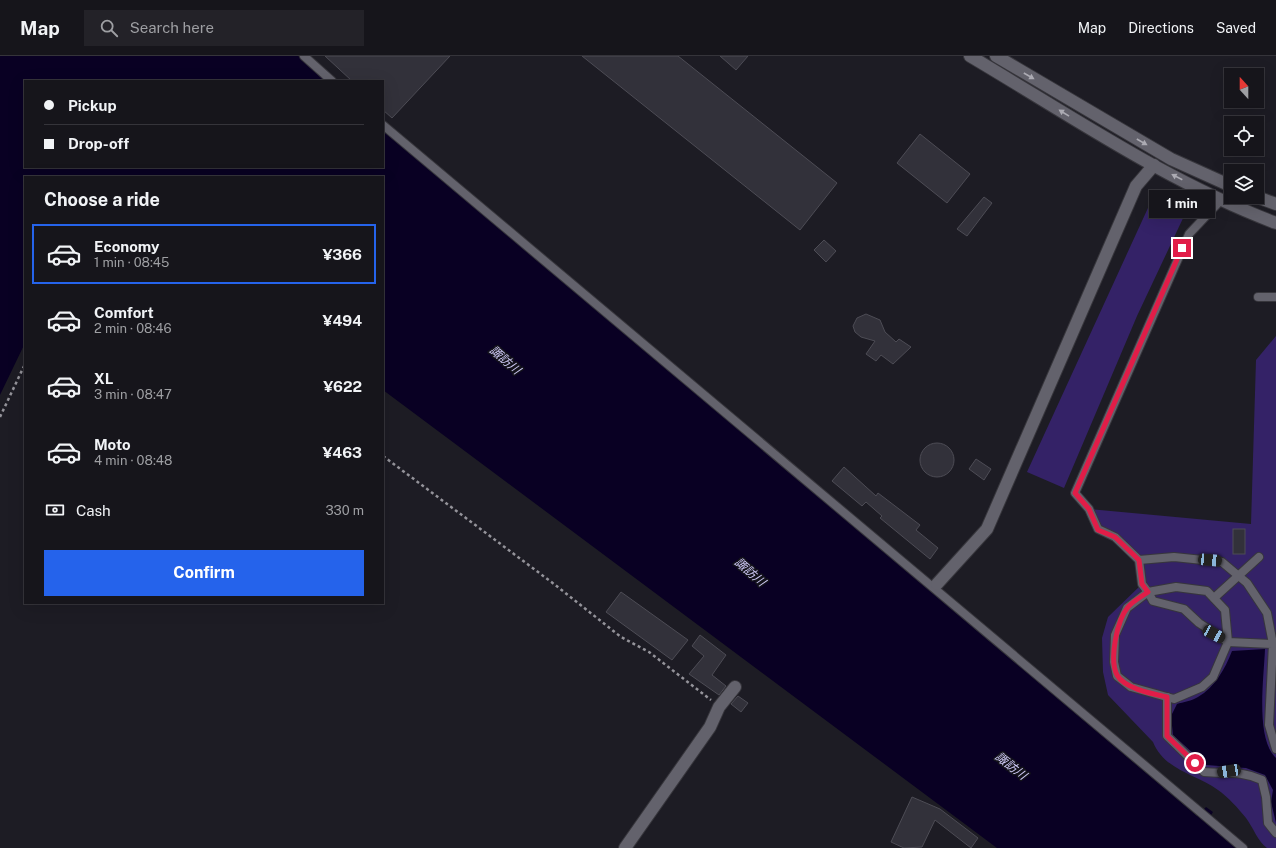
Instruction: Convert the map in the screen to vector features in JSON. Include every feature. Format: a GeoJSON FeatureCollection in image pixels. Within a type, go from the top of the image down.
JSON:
{"type":"FeatureCollection","features":[{"type":"Feature","properties":{"kind":"street"},"geometry":{"type":"LineString","coordinates":[[970,56],[1135,156],[1221,200],[1276,223]]}},
{"type":"Feature","properties":{"kind":"street"},"geometry":{"type":"LineString","coordinates":[[996,56],[1171,159],[1224,183]]}},
{"type":"Feature","properties":{"kind":"street"},"geometry":{"type":"LineString","coordinates":[[937,584],[987,529],[1136,186],[1154,165]]}},
{"type":"Feature","properties":{"kind":"street"},"geometry":{"type":"LineString","coordinates":[[1264,199],[1276,204]]}},
{"type":"Feature","properties":{"kind":"street"},"geometry":{"type":"LineString","coordinates":[[625,848],[710,727],[719,707],[735,686]]}},
{"type":"Feature","properties":{"kind":"lane"},"geometry":{"type":"LineString","coordinates":[[304,56],[331,80]]}},
{"type":"Feature","properties":{"kind":"lane"},"geometry":{"type":"LineString","coordinates":[[384,126],[1243,848]]}},
{"type":"Feature","properties":{"kind":"lane"},"geometry":{"type":"LineString","coordinates":[[1221,200],[1189,234],[1075,493],[1089,509],[1098,530],[1115,537],[1139,560],[1142,584],[1153,601],[1184,608],[1199,623],[1228,642],[1273,644]]}},
{"type":"Feature","properties":{"kind":"lane"},"geometry":{"type":"LineString","coordinates":[[1258,297],[1276,297]]}},
{"type":"Feature","properties":{"kind":"lane"},"geometry":{"type":"LineString","coordinates":[[1139,560],[1174,557],[1222,562],[1248,583],[1267,613],[1273,644],[1269,724],[1276,749]]}},
{"type":"Feature","properties":{"kind":"lane"},"geometry":{"type":"LineString","coordinates":[[1214,598],[1259,557]]}},
{"type":"Feature","properties":{"kind":"lane"},"geometry":{"type":"LineString","coordinates":[[1176,587],[1208,591],[1225,610],[1228,642],[1213,677],[1202,687],[1174,699],[1131,687],[1117,676],[1114,662],[1115,635],[1127,608],[1148,592],[1176,587]]}},
{"type":"Feature","properties":{"kind":"lane"},"geometry":{"type":"LineString","coordinates":[[1167,697],[1167,736],[1204,772],[1218,773],[1229,771],[1248,774],[1262,780],[1266,797],[1268,823],[1276,833]]}},
{"type":"Feature","properties":{"kind":"path"},"geometry":{"type":"LineString","coordinates":[[0,417],[24,366]]}},
{"type":"Feature","properties":{"kind":"path"},"geometry":{"type":"LineString","coordinates":[[384,457],[554,584],[621,637],[649,652],[719,707]]}},
{"type":"Feature","properties":{"kind":"shaded area"},"geometry":{"type":"Polygon","coordinates":[[[1153,197],[1185,214],[1137,316],[1064,488],[1027,472],[1153,197]]]}},
{"type":"Feature","properties":{"kind":"shaded area"},"geometry":{"type":"Polygon","coordinates":[[[1276,336],[1276,848],[1267,848],[1261,842],[1246,818],[1229,799],[1209,784],[1181,770],[1165,759],[1153,742],[1108,695],[1103,672],[1102,638],[1108,617],[1142,584],[1139,560],[1115,537],[1098,529],[1089,509],[1251,524],[1256,360],[1276,336]]]}},
{"type":"Feature","properties":{"kind":"water","name":"諏訪川"},"geometry":{"type":"Polygon","coordinates":[[[0,56],[298,56],[325,80],[24,80],[24,168],[384,168],[384,130],[1197,816],[1206,807],[1213,812],[1206,823],[1236,848],[997,848],[384,391],[384,176],[24,176],[24,345],[0,395],[0,56]]]}},
{"type":"Feature","properties":{"kind":"water"},"geometry":{"type":"Polygon","coordinates":[[[1265,649],[1262,707],[1263,723],[1269,749],[1276,758],[1276,823],[1271,802],[1273,790],[1265,775],[1246,768],[1206,765],[1173,735],[1171,716],[1177,704],[1196,698],[1210,688],[1223,671],[1232,651],[1265,649]]]}},
{"type":"Feature","properties":{"kind":"building"},"geometry":{"type":"Polygon","coordinates":[[[325,56],[450,56],[392,118],[384,111],[384,80],[351,80],[325,56]]]}},
{"type":"Feature","properties":{"kind":"building"},"geometry":{"type":"Polygon","coordinates":[[[582,56],[678,56],[837,183],[800,230],[582,56]]]}},
{"type":"Feature","properties":{"kind":"building"},"geometry":{"type":"Polygon","coordinates":[[[720,56],[748,56],[736,70],[720,56]]]}},
{"type":"Feature","properties":{"kind":"building"},"geometry":{"type":"Polygon","coordinates":[[[920,134],[970,174],[947,203],[897,163],[920,134]]]}},
{"type":"Feature","properties":{"kind":"building"},"geometry":{"type":"Polygon","coordinates":[[[984,197],[992,203],[967,236],[957,229],[984,197]]]}},
{"type":"Feature","properties":{"kind":"building"},"geometry":{"type":"Polygon","coordinates":[[[824,240],[836,251],[826,262],[814,250],[824,240]]]}},
{"type":"Feature","properties":{"kind":"building"},"geometry":{"type":"Polygon","coordinates":[[[866,314],[880,320],[885,332],[896,342],[899,339],[911,347],[893,364],[881,355],[876,361],[866,354],[875,341],[861,337],[855,332],[853,326],[857,318],[866,314]]]}},
{"type":"Feature","properties":{"kind":"building"},"geometry":{"type":"Polygon","coordinates":[[[934,443],[940,443],[944,444],[951,450],[954,460],[953,467],[947,474],[940,477],[934,477],[930,476],[923,470],[920,463],[920,457],[921,453],[927,446],[934,443]]]}},
{"type":"Feature","properties":{"kind":"building"},"geometry":{"type":"Polygon","coordinates":[[[976,459],[991,469],[984,480],[969,469],[976,459]]]}},
{"type":"Feature","properties":{"kind":"building"},"geometry":{"type":"Polygon","coordinates":[[[844,467],[876,496],[878,493],[920,525],[916,530],[938,548],[930,559],[880,518],[882,516],[866,502],[862,506],[832,481],[844,467]]]}},
{"type":"Feature","properties":{"kind":"building"},"geometry":{"type":"Polygon","coordinates":[[[1233,529],[1245,529],[1245,554],[1233,554],[1233,529]]]}},
{"type":"Feature","properties":{"kind":"building"},"geometry":{"type":"Polygon","coordinates":[[[621,592],[688,640],[672,660],[606,612],[621,592]]]}},
{"type":"Feature","properties":{"kind":"building"},"geometry":{"type":"Polygon","coordinates":[[[700,635],[726,655],[712,675],[726,686],[719,695],[689,674],[704,656],[692,646],[700,635]]]}},
{"type":"Feature","properties":{"kind":"building"},"geometry":{"type":"Polygon","coordinates":[[[738,696],[748,703],[741,712],[731,704],[738,696]]]}},
{"type":"Feature","properties":{"kind":"building"},"geometry":{"type":"Polygon","coordinates":[[[912,797],[940,809],[978,838],[971,848],[935,820],[922,847],[904,848],[891,842],[912,797]]]}},
{"type":"Feature","properties":{"kind":"route"},"geometry":{"type":"LineString","coordinates":[[1182,248],[1075,493],[1089,509],[1098,530],[1115,537],[1139,560],[1142,584],[1148,592],[1127,608],[1115,635],[1114,662],[1117,676],[1131,687],[1167,697],[1167,736],[1195,763]]}}]}
